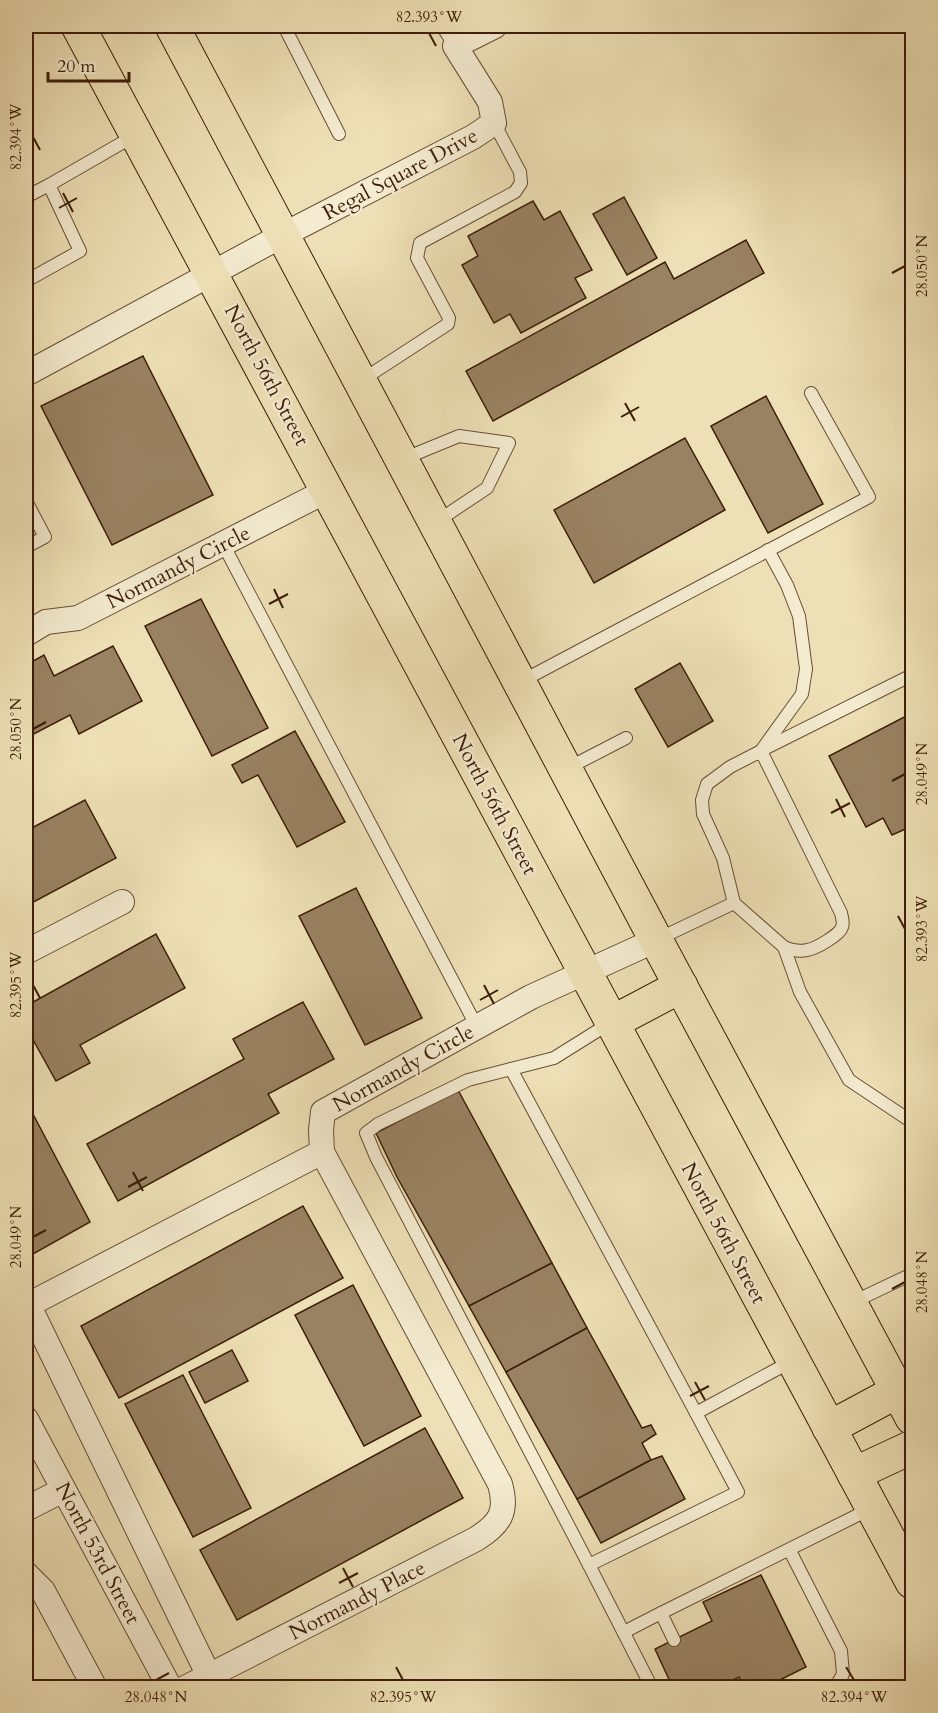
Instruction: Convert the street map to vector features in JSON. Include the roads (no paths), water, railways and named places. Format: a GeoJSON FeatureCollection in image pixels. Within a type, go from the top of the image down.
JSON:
{"type":"FeatureCollection","features":[{"type":"Feature","properties":{"kind":"main road","name":"North 56th Street"},"geometry":{"type":"LineString","coordinates":[[78,26],[138,134],[611,1023],[912,1582]]}},
{"type":"Feature","properties":{"kind":"main road"},"geometry":{"type":"LineString","coordinates":[[179,34],[656,940],[851,1303],[908,1398],[829,1428]]}},
{"type":"Feature","properties":{"kind":"main road"},"geometry":{"type":"LineString","coordinates":[[611,1023],[681,986]]}},
{"type":"Feature","properties":{"kind":"main road"},"geometry":{"type":"LineString","coordinates":[[854,1474],[912,1447]]}},
{"type":"Feature","properties":{"kind":"street"},"geometry":{"type":"LineString","coordinates":[[455,46],[495,26]]}},
{"type":"Feature","properties":{"kind":"street","name":"Regal Square Drive"},"geometry":{"type":"LineString","coordinates":[[26,374],[284,235],[473,137],[494,123],[490,102],[455,46]]}},
{"type":"Feature","properties":{"kind":"street","name":"Normandy Circle"},"geometry":{"type":"LineString","coordinates":[[26,634],[46,622],[78,618],[328,490]]}},
{"type":"Feature","properties":{"kind":"street"},"geometry":{"type":"LineString","coordinates":[[26,952],[122,902]]}},
{"type":"Feature","properties":{"kind":"street","name":"Normandy Circle"},"geometry":{"type":"LineString","coordinates":[[322,1152],[323,1112],[531,997],[656,940]]}},
{"type":"Feature","properties":{"kind":"street"},"geometry":{"type":"LineString","coordinates":[[209,1676],[26,1304],[322,1152]]}},
{"type":"Feature","properties":{"kind":"street","name":"Normandy Place"},"geometry":{"type":"LineString","coordinates":[[185,1688],[476,1539],[496,1523],[505,1500],[500,1484],[322,1152]]}},
{"type":"Feature","properties":{"kind":"street","name":"North 53rd Street"},"geometry":{"type":"LineString","coordinates":[[26,1419],[170,1688]]}},
{"type":"Feature","properties":{"kind":"street"},"geometry":{"type":"LineString","coordinates":[[26,1509],[63,1490]]}},
{"type":"Feature","properties":{"kind":"street"},"geometry":{"type":"LineString","coordinates":[[26,1574],[43,1591],[95,1688]]}},
{"type":"Feature","properties":{"kind":"lane"},"geometry":{"type":"LineString","coordinates":[[284,26],[339,134]]}},
{"type":"Feature","properties":{"kind":"lane"},"geometry":{"type":"LineString","coordinates":[[442,26],[455,46]]}},
{"type":"Feature","properties":{"kind":"lane"},"geometry":{"type":"LineString","coordinates":[[360,381],[448,324],[449,318],[417,258],[417,251],[420,243],[515,192],[521,183],[520,172],[494,123]]}},
{"type":"Feature","properties":{"kind":"lane"},"geometry":{"type":"LineString","coordinates":[[26,197],[138,134]]}},
{"type":"Feature","properties":{"kind":"lane"},"geometry":{"type":"LineString","coordinates":[[26,281],[80,251],[49,185]]}},
{"type":"Feature","properties":{"kind":"lane"},"geometry":{"type":"LineString","coordinates":[[521,682],[869,497],[811,393]]}},
{"type":"Feature","properties":{"kind":"lane"},"geometry":{"type":"LineString","coordinates":[[402,459],[459,436],[509,443],[487,488],[436,523]]}},
{"type":"Feature","properties":{"kind":"lane"},"geometry":{"type":"LineString","coordinates":[[26,501],[45,537],[26,547]]}},
{"type":"Feature","properties":{"kind":"lane"},"geometry":{"type":"LineString","coordinates":[[223,544],[477,1027]]}},
{"type":"Feature","properties":{"kind":"lane"},"geometry":{"type":"LineString","coordinates":[[761,751],[802,694],[806,669],[799,616],[787,585],[768,550]]}},
{"type":"Feature","properties":{"kind":"lane"},"geometry":{"type":"LineString","coordinates":[[761,751],[841,914],[844,925],[840,932],[808,950],[794,951],[784,947],[734,903],[723,858],[703,814],[702,800],[707,784],[730,767],[761,751],[912,675]]}},
{"type":"Feature","properties":{"kind":"lane"},"geometry":{"type":"LineString","coordinates":[[567,769],[626,738]]}},
{"type":"Feature","properties":{"kind":"lane"},"geometry":{"type":"LineString","coordinates":[[656,940],[734,903]]}},
{"type":"Feature","properties":{"kind":"lane"},"geometry":{"type":"LineString","coordinates":[[784,947],[800,992],[849,1080],[912,1122]]}},
{"type":"Feature","properties":{"kind":"lane"},"geometry":{"type":"LineString","coordinates":[[611,1023],[554,1058],[468,1080],[378,1124],[366,1133],[652,1688]]}},
{"type":"Feature","properties":{"kind":"lane"},"geometry":{"type":"LineString","coordinates":[[511,1069],[738,1492],[589,1565]]}},
{"type":"Feature","properties":{"kind":"lane"},"geometry":{"type":"LineString","coordinates":[[851,1303],[912,1274]]}},
{"type":"Feature","properties":{"kind":"lane"},"geometry":{"type":"LineString","coordinates":[[696,1413],[793,1361]]}},
{"type":"Feature","properties":{"kind":"lane"},"geometry":{"type":"LineString","coordinates":[[624,1632],[872,1509]]}},
{"type":"Feature","properties":{"kind":"lane"},"geometry":{"type":"LineString","coordinates":[[790,1551],[840,1651],[843,1674],[835,1688]]}},
{"type":"Feature","properties":{"kind":"lane"},"geometry":{"type":"LineString","coordinates":[[662,1613],[674,1640]]}}]}
